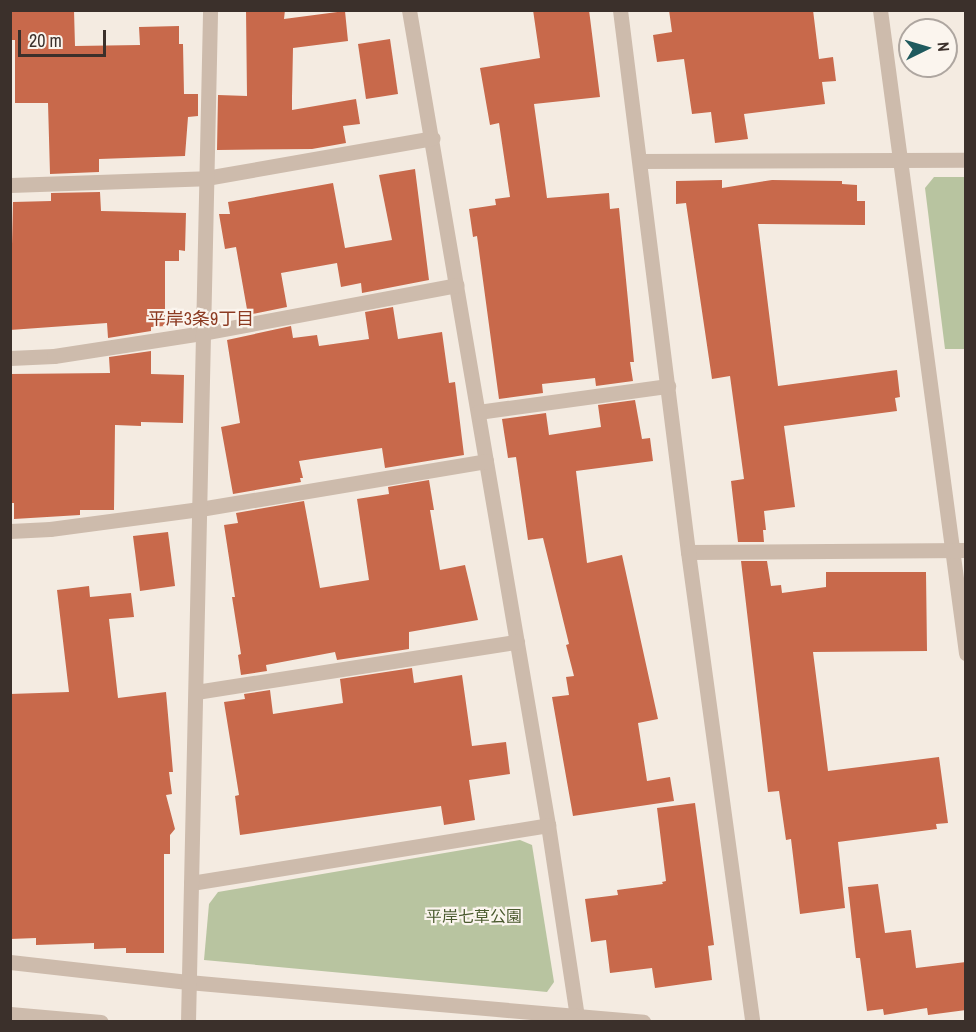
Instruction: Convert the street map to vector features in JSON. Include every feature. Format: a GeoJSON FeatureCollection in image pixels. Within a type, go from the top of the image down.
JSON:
{"type":"FeatureCollection","features":[{"type":"Feature","properties":{"kind":"street"},"geometry":{"type":"LineString","coordinates":[[188,1022],[210,10]]}},
{"type":"Feature","properties":{"kind":"street"},"geometry":{"type":"LineString","coordinates":[[409,10],[548,825],[577,1016]]}},
{"type":"Feature","properties":{"kind":"street"},"geometry":{"type":"LineString","coordinates":[[620,10],[688,552],[752,1022]]}},
{"type":"Feature","properties":{"kind":"street"},"geometry":{"type":"LineString","coordinates":[[880,10],[900,160],[959,550],[966,653]]}},
{"type":"Feature","properties":{"kind":"street"},"geometry":{"type":"LineString","coordinates":[[10,185],[206,178],[432,138]]}},
{"type":"Feature","properties":{"kind":"street"},"geometry":{"type":"LineString","coordinates":[[640,160],[966,160]]}},
{"type":"Feature","properties":{"kind":"street"},"geometry":{"type":"LineString","coordinates":[[10,358],[54,356],[203,333],[456,285]]}},
{"type":"Feature","properties":{"kind":"street"},"geometry":{"type":"LineString","coordinates":[[478,412],[668,386]]}},
{"type":"Feature","properties":{"kind":"street"},"geometry":{"type":"LineString","coordinates":[[10,531],[50,529],[200,509],[486,460]]}},
{"type":"Feature","properties":{"kind":"street"},"geometry":{"type":"LineString","coordinates":[[688,552],[959,550]]}},
{"type":"Feature","properties":{"kind":"street"},"geometry":{"type":"LineString","coordinates":[[196,692],[517,642]]}},
{"type":"Feature","properties":{"kind":"street"},"geometry":{"type":"LineString","coordinates":[[191,883],[548,825]]}},
{"type":"Feature","properties":{"kind":"street"},"geometry":{"type":"LineString","coordinates":[[10,962],[188,982],[643,1022]]}},
{"type":"Feature","properties":{"kind":"street"},"geometry":{"type":"LineString","coordinates":[[10,1014],[101,1022]]}},
{"type":"Feature","properties":{"kind":"green space"},"geometry":{"type":"Polygon","coordinates":[[[934,177],[965,177],[965,349],[945,349],[925,188],[934,177]]]}},
{"type":"Feature","properties":{"kind":"green space","name":"平岸七草公園"},"geometry":{"type":"Polygon","coordinates":[[[520,840],[532,845],[554,982],[547,992],[204,960],[209,904],[218,892],[520,840]]]}},
{"type":"Feature","properties":{"kind":"building"},"geometry":{"type":"Polygon","coordinates":[[[10,10],[74,10],[75,46],[140,45],[139,27],[179,26],[179,44],[183,44],[184,94],[198,94],[198,116],[188,117],[185,156],[99,159],[99,172],[50,174],[48,103],[15,103],[15,40],[10,40],[10,10]]]}},
{"type":"Feature","properties":{"kind":"building"},"geometry":{"type":"Polygon","coordinates":[[[246,10],[285,10],[284,19],[345,11],[348,41],[293,48],[292,110],[356,99],[360,124],[343,126],[346,143],[312,149],[217,150],[218,95],[247,96],[246,10]]]}},
{"type":"Feature","properties":{"kind":"building"},"geometry":{"type":"Polygon","coordinates":[[[533,10],[589,10],[600,97],[534,104],[547,198],[609,193],[610,209],[619,208],[634,362],[630,362],[633,381],[596,386],[595,378],[542,384],[543,393],[499,399],[477,236],[473,237],[469,209],[496,205],[495,199],[510,197],[499,123],[490,125],[480,68],[540,58],[533,10]]]}},
{"type":"Feature","properties":{"kind":"building"},"geometry":{"type":"Polygon","coordinates":[[[669,10],[813,10],[819,59],[833,57],[836,81],[822,82],[825,104],[744,114],[748,139],[715,143],[711,112],[692,114],[684,59],[657,62],[653,35],[672,32],[669,10]]]}},
{"type":"Feature","properties":{"kind":"building"},"geometry":{"type":"Polygon","coordinates":[[[390,39],[398,94],[366,99],[358,44],[390,39]]]}},
{"type":"Feature","properties":{"kind":"building"},"geometry":{"type":"Polygon","coordinates":[[[415,169],[429,280],[362,293],[361,283],[341,287],[337,263],[281,273],[287,307],[248,315],[236,247],[225,249],[219,214],[230,214],[228,202],[333,183],[345,248],[392,240],[379,175],[415,169]]]}},
{"type":"Feature","properties":{"kind":"building"},"geometry":{"type":"Polygon","coordinates":[[[722,180],[722,188],[772,180],[842,181],[842,184],[857,185],[857,201],[865,201],[865,225],[758,224],[778,386],[897,370],[900,397],[895,398],[897,411],[784,426],[795,507],[764,511],[766,530],[763,530],[764,542],[738,542],[731,481],[744,479],[730,376],[712,379],[686,203],[676,204],[676,181],[722,180]]]}},
{"type":"Feature","properties":{"kind":"building"},"geometry":{"type":"Polygon","coordinates":[[[100,192],[101,211],[186,213],[185,251],[179,250],[179,261],[165,261],[165,326],[151,327],[151,331],[108,338],[107,323],[10,330],[13,202],[51,201],[51,193],[100,192]]]}},
{"type":"Feature","properties":{"kind":"building"},"geometry":{"type":"Polygon","coordinates":[[[393,307],[398,339],[442,332],[449,383],[455,382],[464,455],[385,468],[382,448],[299,461],[303,478],[300,478],[301,482],[233,494],[221,427],[240,423],[227,340],[291,326],[293,338],[317,335],[319,346],[369,339],[365,312],[393,307]]]}},
{"type":"Feature","properties":{"kind":"building"},"geometry":{"type":"Polygon","coordinates":[[[151,351],[151,374],[184,375],[183,423],[141,422],[141,426],[115,425],[114,510],[80,510],[80,515],[14,519],[14,503],[10,503],[10,374],[110,373],[109,357],[151,351]]]}},
{"type":"Feature","properties":{"kind":"building"},"geometry":{"type":"Polygon","coordinates":[[[635,400],[642,439],[650,438],[653,461],[576,471],[587,563],[622,555],[658,719],[638,723],[647,781],[670,777],[674,801],[573,816],[552,697],[569,695],[566,677],[574,676],[566,645],[569,644],[543,538],[528,540],[516,457],[508,458],[502,419],[546,413],[549,435],[601,427],[598,405],[635,400]]]}},
{"type":"Feature","properties":{"kind":"building"},"geometry":{"type":"Polygon","coordinates":[[[429,480],[434,510],[430,510],[440,570],[465,565],[478,620],[409,632],[409,649],[337,660],[335,652],[266,665],[267,671],[241,675],[238,655],[241,654],[232,597],[235,597],[224,525],[238,523],[236,513],[304,501],[320,588],[369,580],[357,499],[389,494],[388,487],[429,480]]]}},
{"type":"Feature","properties":{"kind":"building"},"geometry":{"type":"Polygon","coordinates":[[[168,532],[175,586],[140,591],[133,536],[168,532]]]}},
{"type":"Feature","properties":{"kind":"building"},"geometry":{"type":"Polygon","coordinates":[[[741,561],[767,561],[771,586],[781,585],[782,593],[826,587],[826,572],[926,572],[927,651],[813,652],[828,771],[939,757],[948,823],[936,824],[937,829],[838,842],[845,908],[800,914],[791,839],[786,840],[779,791],[768,792],[741,561]]]}},
{"type":"Feature","properties":{"kind":"building"},"geometry":{"type":"Polygon","coordinates":[[[89,586],[90,597],[131,593],[134,617],[109,619],[118,698],[166,692],[173,772],[169,772],[172,794],[166,795],[175,829],[170,835],[170,854],[164,854],[164,953],[126,953],[126,948],[94,949],[94,943],[36,945],[36,938],[10,939],[10,694],[69,692],[57,590],[89,586]]]}},
{"type":"Feature","properties":{"kind":"building"},"geometry":{"type":"Polygon","coordinates":[[[412,668],[414,683],[462,675],[472,746],[506,742],[510,774],[469,780],[475,820],[444,825],[441,806],[240,835],[235,796],[239,795],[224,702],[245,699],[244,694],[270,690],[273,714],[343,703],[340,679],[412,668]]]}},
{"type":"Feature","properties":{"kind":"building"},"geometry":{"type":"Polygon","coordinates":[[[695,803],[714,945],[708,946],[712,980],[655,988],[652,968],[610,973],[606,940],[591,942],[585,899],[618,895],[617,890],[663,884],[662,882],[666,881],[657,808],[695,803]]]}},
{"type":"Feature","properties":{"kind":"building"},"geometry":{"type":"Polygon","coordinates":[[[878,884],[885,933],[911,930],[916,968],[966,962],[966,1010],[928,1015],[927,1008],[884,1015],[883,1009],[867,1011],[860,958],[856,958],[848,887],[878,884]]]}},
{"type":"Feature","properties":{"kind":"district","name":"平岸3条9丁目"},"geometry":{"type":"Point","coordinates":[201,319]}}]}
